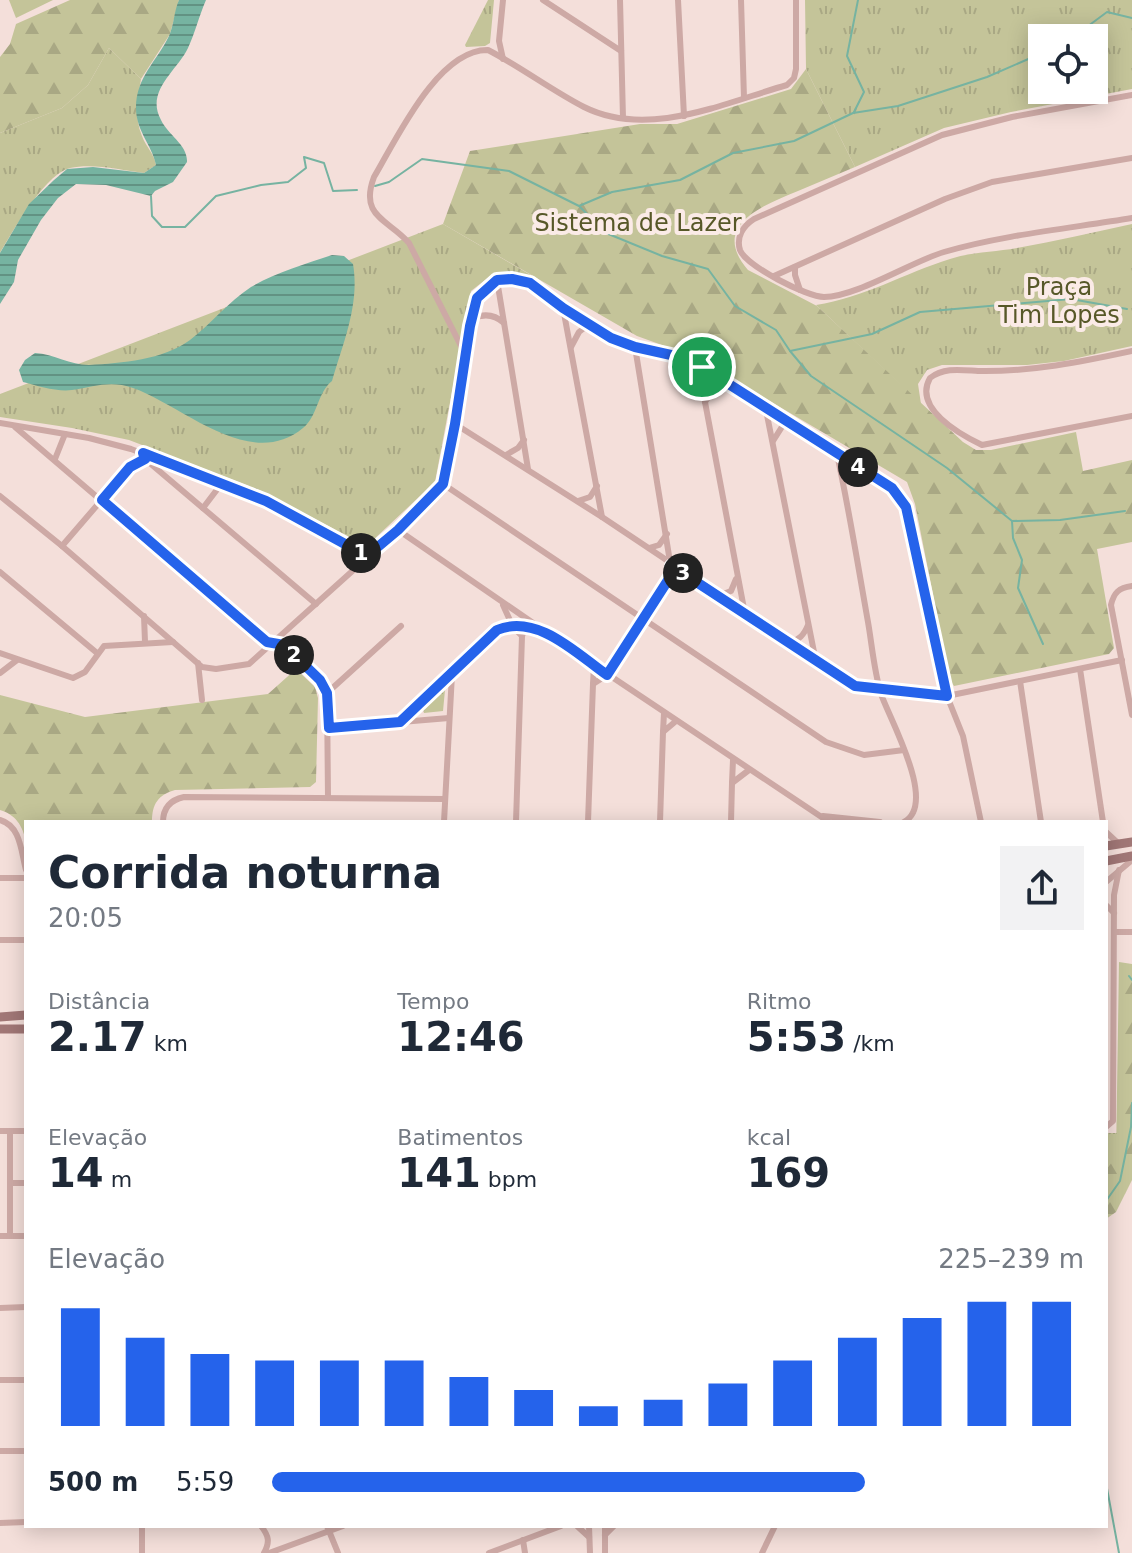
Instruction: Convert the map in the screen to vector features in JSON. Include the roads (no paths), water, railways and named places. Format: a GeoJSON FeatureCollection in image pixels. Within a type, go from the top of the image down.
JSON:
{"type":"FeatureCollection","features":[{"type":"Feature","properties":{"kind":"main road"},"geometry":{"type":"LineString","coordinates":[[1108,846],[1132,842]]}},
{"type":"Feature","properties":{"kind":"main road"},"geometry":{"type":"LineString","coordinates":[[1108,861],[1132,858]]}},
{"type":"Feature","properties":{"kind":"main road"},"geometry":{"type":"LineString","coordinates":[[0,1015],[24,1014]]}},
{"type":"Feature","properties":{"kind":"main road"},"geometry":{"type":"LineString","coordinates":[[0,1029],[24,1029]]}},
{"type":"Feature","properties":{"kind":"street"},"geometry":{"type":"LineString","coordinates":[[503,0],[499,41],[503,59]]}},
{"type":"Feature","properties":{"kind":"street"},"geometry":{"type":"LineString","coordinates":[[543,0],[621,51]]}},
{"type":"Feature","properties":{"kind":"street"},"geometry":{"type":"LineString","coordinates":[[620,0],[623,118]]}},
{"type":"Feature","properties":{"kind":"street"},"geometry":{"type":"LineString","coordinates":[[741,0],[744,98]]}},
{"type":"Feature","properties":{"kind":"street"},"geometry":{"type":"LineString","coordinates":[[465,354],[427,283],[417,257],[404,237],[377,217],[370,203],[369,191],[374,177],[423,95],[451,66],[472,52],[488,50],[584,107],[603,114],[623,118],[684,116],[787,85],[794,78],[796,0]]}},
{"type":"Feature","properties":{"kind":"street"},"geometry":{"type":"LineString","coordinates":[[676,2],[684,116]]}},
{"type":"Feature","properties":{"kind":"street"},"geometry":{"type":"LineString","coordinates":[[1132,95],[1012,117],[942,135],[744,225],[740,249],[747,260],[812,296],[839,296],[942,253],[1132,218]]}},
{"type":"Feature","properties":{"kind":"street"},"geometry":{"type":"LineString","coordinates":[[774,276],[945,199],[992,182],[1132,158]]}},
{"type":"Feature","properties":{"kind":"street"},"geometry":{"type":"LineString","coordinates":[[795,267],[796,284],[800,290]]}},
{"type":"Feature","properties":{"kind":"street"},"geometry":{"type":"LineString","coordinates":[[497,280],[528,469]]}},
{"type":"Feature","properties":{"kind":"street"},"geometry":{"type":"LineString","coordinates":[[0,496],[5,505],[62,546],[198,663],[209,669],[249,664],[398,530],[443,484],[477,298],[497,280],[530,283],[588,325],[635,347],[671,355],[702,367],[892,488],[900,497],[906,507],[947,696],[963,736],[981,820]]}},
{"type":"Feature","properties":{"kind":"street"},"geometry":{"type":"LineString","coordinates":[[563,308],[602,517]]}},
{"type":"Feature","properties":{"kind":"street"},"geometry":{"type":"LineString","coordinates":[[472,319],[489,315],[504,323]]}},
{"type":"Feature","properties":{"kind":"street"},"geometry":{"type":"LineString","coordinates":[[571,347],[579,332],[588,325]]}},
{"type":"Feature","properties":{"kind":"street"},"geometry":{"type":"LineString","coordinates":[[593,684],[607,675],[672,574],[635,347]]}},
{"type":"Feature","properties":{"kind":"street"},"geometry":{"type":"LineString","coordinates":[[1132,351],[1006,372],[945,371],[930,378],[924,393],[935,412],[982,445],[1132,416]]}},
{"type":"Feature","properties":{"kind":"street"},"geometry":{"type":"LineString","coordinates":[[702,367],[705,402],[745,614]]}},
{"type":"Feature","properties":{"kind":"street"},"geometry":{"type":"LineString","coordinates":[[705,402],[719,380]]}},
{"type":"Feature","properties":{"kind":"street"},"geometry":{"type":"LineString","coordinates":[[766,410],[816,662]]}},
{"type":"Feature","properties":{"kind":"street"},"geometry":{"type":"LineString","coordinates":[[773,441],[785,422]]}},
{"type":"Feature","properties":{"kind":"street"},"geometry":{"type":"LineString","coordinates":[[0,423],[131,449],[222,483],[296,516],[367,556]]}},
{"type":"Feature","properties":{"kind":"street"},"geometry":{"type":"LineString","coordinates":[[455,424],[578,501],[855,686],[947,696],[1122,660]]}},
{"type":"Feature","properties":{"kind":"street"},"geometry":{"type":"LineString","coordinates":[[13,425],[273,645],[284,645]]}},
{"type":"Feature","properties":{"kind":"street"},"geometry":{"type":"LineString","coordinates":[[35,429],[40,446]]}},
{"type":"Feature","properties":{"kind":"street"},"geometry":{"type":"LineString","coordinates":[[55,459],[65,434]]}},
{"type":"Feature","properties":{"kind":"street"},"geometry":{"type":"LineString","coordinates":[[506,455],[524,440]]}},
{"type":"Feature","properties":{"kind":"street"},"geometry":{"type":"LineString","coordinates":[[130,467],[131,449]]}},
{"type":"Feature","properties":{"kind":"street"},"geometry":{"type":"LineString","coordinates":[[837,454],[880,691],[913,778],[917,805],[915,813],[906,820]]}},
{"type":"Feature","properties":{"kind":"street"},"geometry":{"type":"LineString","coordinates":[[62,546],[130,467],[144,456]]}},
{"type":"Feature","properties":{"kind":"street"},"geometry":{"type":"LineString","coordinates":[[144,456],[316,604]]}},
{"type":"Feature","properties":{"kind":"street"},"geometry":{"type":"LineString","coordinates":[[167,463],[170,479]]}},
{"type":"Feature","properties":{"kind":"street"},"geometry":{"type":"LineString","coordinates":[[843,482],[856,466]]}},
{"type":"Feature","properties":{"kind":"street"},"geometry":{"type":"LineString","coordinates":[[203,508],[222,483]]}},
{"type":"Feature","properties":{"kind":"street"},"geometry":{"type":"LineString","coordinates":[[443,484],[826,742],[864,755],[904,750]]}},
{"type":"Feature","properties":{"kind":"street"},"geometry":{"type":"LineString","coordinates":[[578,501],[590,497],[597,486]]}},
{"type":"Feature","properties":{"kind":"street"},"geometry":{"type":"LineString","coordinates":[[398,530],[502,602],[527,624],[594,665],[826,820]]}},
{"type":"Feature","properties":{"kind":"street"},"geometry":{"type":"LineString","coordinates":[[647,549],[659,545],[667,534]]}},
{"type":"Feature","properties":{"kind":"street"},"geometry":{"type":"LineString","coordinates":[[0,572],[97,653]]}},
{"type":"Feature","properties":{"kind":"street"},"geometry":{"type":"LineString","coordinates":[[718,596],[731,591],[737,575]]}},
{"type":"Feature","properties":{"kind":"street"},"geometry":{"type":"LineString","coordinates":[[1132,586],[1121,588],[1114,594],[1111,605],[1132,715]]}},
{"type":"Feature","properties":{"kind":"street"},"geometry":{"type":"LineString","coordinates":[[502,602],[513,627],[522,636]]}},
{"type":"Feature","properties":{"kind":"street"},"geometry":{"type":"LineString","coordinates":[[400,722],[497,630],[506,611]]}},
{"type":"Feature","properties":{"kind":"street"},"geometry":{"type":"LineString","coordinates":[[144,616],[145,642]]}},
{"type":"Feature","properties":{"kind":"street"},"geometry":{"type":"LineString","coordinates":[[497,630],[527,624]]}},
{"type":"Feature","properties":{"kind":"street"},"geometry":{"type":"LineString","coordinates":[[516,820],[522,636],[527,624]]}},
{"type":"Feature","properties":{"kind":"street"},"geometry":{"type":"LineString","coordinates":[[788,643],[805,634],[808,625]]}},
{"type":"Feature","properties":{"kind":"street"},"geometry":{"type":"LineString","coordinates":[[327,693],[401,626]]}},
{"type":"Feature","properties":{"kind":"street"},"geometry":{"type":"LineString","coordinates":[[522,636],[538,629]]}},
{"type":"Feature","properties":{"kind":"street"},"geometry":{"type":"LineString","coordinates":[[282,637],[284,645],[320,680],[327,693],[328,797]]}},
{"type":"Feature","properties":{"kind":"street"},"geometry":{"type":"LineString","coordinates":[[0,653],[73,678],[85,672],[97,653],[111,644],[173,642]]}},
{"type":"Feature","properties":{"kind":"street"},"geometry":{"type":"LineString","coordinates":[[0,673],[17,660]]}},
{"type":"Feature","properties":{"kind":"street"},"geometry":{"type":"LineString","coordinates":[[198,663],[202,700]]}},
{"type":"Feature","properties":{"kind":"street"},"geometry":{"type":"LineString","coordinates":[[588,820],[594,665]]}},
{"type":"Feature","properties":{"kind":"street"},"geometry":{"type":"LineString","coordinates":[[201,684],[209,669]]}},
{"type":"Feature","properties":{"kind":"street"},"geometry":{"type":"LineString","coordinates":[[1080,669],[1103,820]]}},
{"type":"Feature","properties":{"kind":"street"},"geometry":{"type":"LineString","coordinates":[[444,820],[452,673]]}},
{"type":"Feature","properties":{"kind":"street"},"geometry":{"type":"LineString","coordinates":[[1020,681],[1041,820]]}},
{"type":"Feature","properties":{"kind":"street"},"geometry":{"type":"LineString","coordinates":[[413,710],[412,716],[416,721]]}},
{"type":"Feature","properties":{"kind":"street"},"geometry":{"type":"LineString","coordinates":[[660,820],[664,713]]}},
{"type":"Feature","properties":{"kind":"street"},"geometry":{"type":"LineString","coordinates":[[329,728],[449,718]]}},
{"type":"Feature","properties":{"kind":"street"},"geometry":{"type":"LineString","coordinates":[[663,732],[676,721]]}},
{"type":"Feature","properties":{"kind":"street"},"geometry":{"type":"LineString","coordinates":[[731,820],[733,760]]}},
{"type":"Feature","properties":{"kind":"street"},"geometry":{"type":"LineString","coordinates":[[732,783],[749,770]]}},
{"type":"Feature","properties":{"kind":"street"},"geometry":{"type":"LineString","coordinates":[[163,820],[170,803],[184,797],[445,799]]}},
{"type":"Feature","properties":{"kind":"street"},"geometry":{"type":"LineString","coordinates":[[819,816],[858,820]]}},
{"type":"Feature","properties":{"kind":"street"},"geometry":{"type":"LineString","coordinates":[[0,820],[8,822],[15,829],[24,863]]}},
{"type":"Feature","properties":{"kind":"street"},"geometry":{"type":"LineString","coordinates":[[1108,834],[1119,844]]}},
{"type":"Feature","properties":{"kind":"street"},"geometry":{"type":"LineString","coordinates":[[1108,880],[1132,858]]}},
{"type":"Feature","properties":{"kind":"street"},"geometry":{"type":"LineString","coordinates":[[1109,1125],[1114,883],[1119,870]]}},
{"type":"Feature","properties":{"kind":"street"},"geometry":{"type":"LineString","coordinates":[[0,878],[24,878]]}},
{"type":"Feature","properties":{"kind":"street"},"geometry":{"type":"LineString","coordinates":[[1108,907],[1114,913]]}},
{"type":"Feature","properties":{"kind":"street"},"geometry":{"type":"LineString","coordinates":[[1114,932],[1132,932]]}},
{"type":"Feature","properties":{"kind":"street"},"geometry":{"type":"LineString","coordinates":[[0,940],[24,940]]}},
{"type":"Feature","properties":{"kind":"street"},"geometry":{"type":"LineString","coordinates":[[0,1131],[24,1131]]}},
{"type":"Feature","properties":{"kind":"street"},"geometry":{"type":"LineString","coordinates":[[10,1131],[10,1236]]}},
{"type":"Feature","properties":{"kind":"street"},"geometry":{"type":"LineString","coordinates":[[11,1183],[24,1183]]}},
{"type":"Feature","properties":{"kind":"street"},"geometry":{"type":"LineString","coordinates":[[0,1236],[24,1236]]}},
{"type":"Feature","properties":{"kind":"street"},"geometry":{"type":"LineString","coordinates":[[0,1308],[24,1307]]}},
{"type":"Feature","properties":{"kind":"street"},"geometry":{"type":"LineString","coordinates":[[0,1380],[24,1380]]}},
{"type":"Feature","properties":{"kind":"street"},"geometry":{"type":"LineString","coordinates":[[0,1451],[24,1451]]}},
{"type":"Feature","properties":{"kind":"street"},"geometry":{"type":"LineString","coordinates":[[0,1523],[24,1522]]}},
{"type":"Feature","properties":{"kind":"street"},"geometry":{"type":"LineString","coordinates":[[142,1528],[142,1553]]}},
{"type":"Feature","properties":{"kind":"street"},"geometry":{"type":"LineString","coordinates":[[262,1528],[268,1536],[267,1553],[328,1529],[338,1553]]}},
{"type":"Feature","properties":{"kind":"street"},"geometry":{"type":"LineString","coordinates":[[489,1553],[556,1528]]}},
{"type":"Feature","properties":{"kind":"street"},"geometry":{"type":"LineString","coordinates":[[579,1528],[589,1537]]}},
{"type":"Feature","properties":{"kind":"street"},"geometry":{"type":"LineString","coordinates":[[589,1528],[590,1553]]}},
{"type":"Feature","properties":{"kind":"street"},"geometry":{"type":"LineString","coordinates":[[605,1528],[605,1553]]}},
{"type":"Feature","properties":{"kind":"street"},"geometry":{"type":"LineString","coordinates":[[604,1538],[612,1528]]}},
{"type":"Feature","properties":{"kind":"street"},"geometry":{"type":"LineString","coordinates":[[762,1553],[774,1528]]}},
{"type":"Feature","properties":{"kind":"street"},"geometry":{"type":"LineString","coordinates":[[523,1540],[525,1553]]}},
{"type":"Feature","properties":{"kind":"waterway"},"geometry":{"type":"LineString","coordinates":[[854,112],[864,92],[847,56],[858,0]]}},
{"type":"Feature","properties":{"kind":"waterway"},"geometry":{"type":"LineString","coordinates":[[1091,24],[1107,12],[1132,18]]}},
{"type":"Feature","properties":{"kind":"waterway"},"geometry":{"type":"LineString","coordinates":[[375,186],[389,182],[422,159],[509,171],[579,206],[612,192],[680,180],[733,153],[794,141],[853,113],[898,106],[987,77],[1028,59]]}},
{"type":"Feature","properties":{"kind":"waterway"},"geometry":{"type":"LineString","coordinates":[[151,196],[152,216],[162,227],[185,227],[216,196],[288,182],[306,168],[304,157],[324,163],[333,191],[357,190]]}},
{"type":"Feature","properties":{"kind":"waterway"},"geometry":{"type":"LineString","coordinates":[[580,207],[606,233],[662,256],[708,269],[735,306],[776,330],[811,376],[947,468],[1012,521],[1060,520],[1125,511]]}},
{"type":"Feature","properties":{"kind":"waterway"},"geometry":{"type":"LineString","coordinates":[[790,351],[872,334],[920,312],[1071,299],[1127,309]]}},
{"type":"Feature","properties":{"kind":"waterway"},"geometry":{"type":"LineString","coordinates":[[1012,521],[1013,538],[1022,560],[1018,588],[1043,644]]}},
{"type":"Feature","properties":{"kind":"waterway"},"geometry":{"type":"LineString","coordinates":[[1129,976],[1132,980]]}},
{"type":"Feature","properties":{"kind":"waterway"},"geometry":{"type":"LineString","coordinates":[[1108,1198],[1120,1181],[1131,1127],[1132,1103]]}},
{"type":"Feature","properties":{"kind":"waterway"},"geometry":{"type":"LineString","coordinates":[[1108,1494],[1119,1553]]}},
{"type":"Feature","properties":{"kind":"park label","name":"Sistema de Lazer"},"geometry":{"type":"Point","coordinates":[638,223]}},
{"type":"Feature","properties":{"kind":"park label","name":"Praça Tim Lopes"},"geometry":{"type":"Point","coordinates":[1059,301]}}]}
